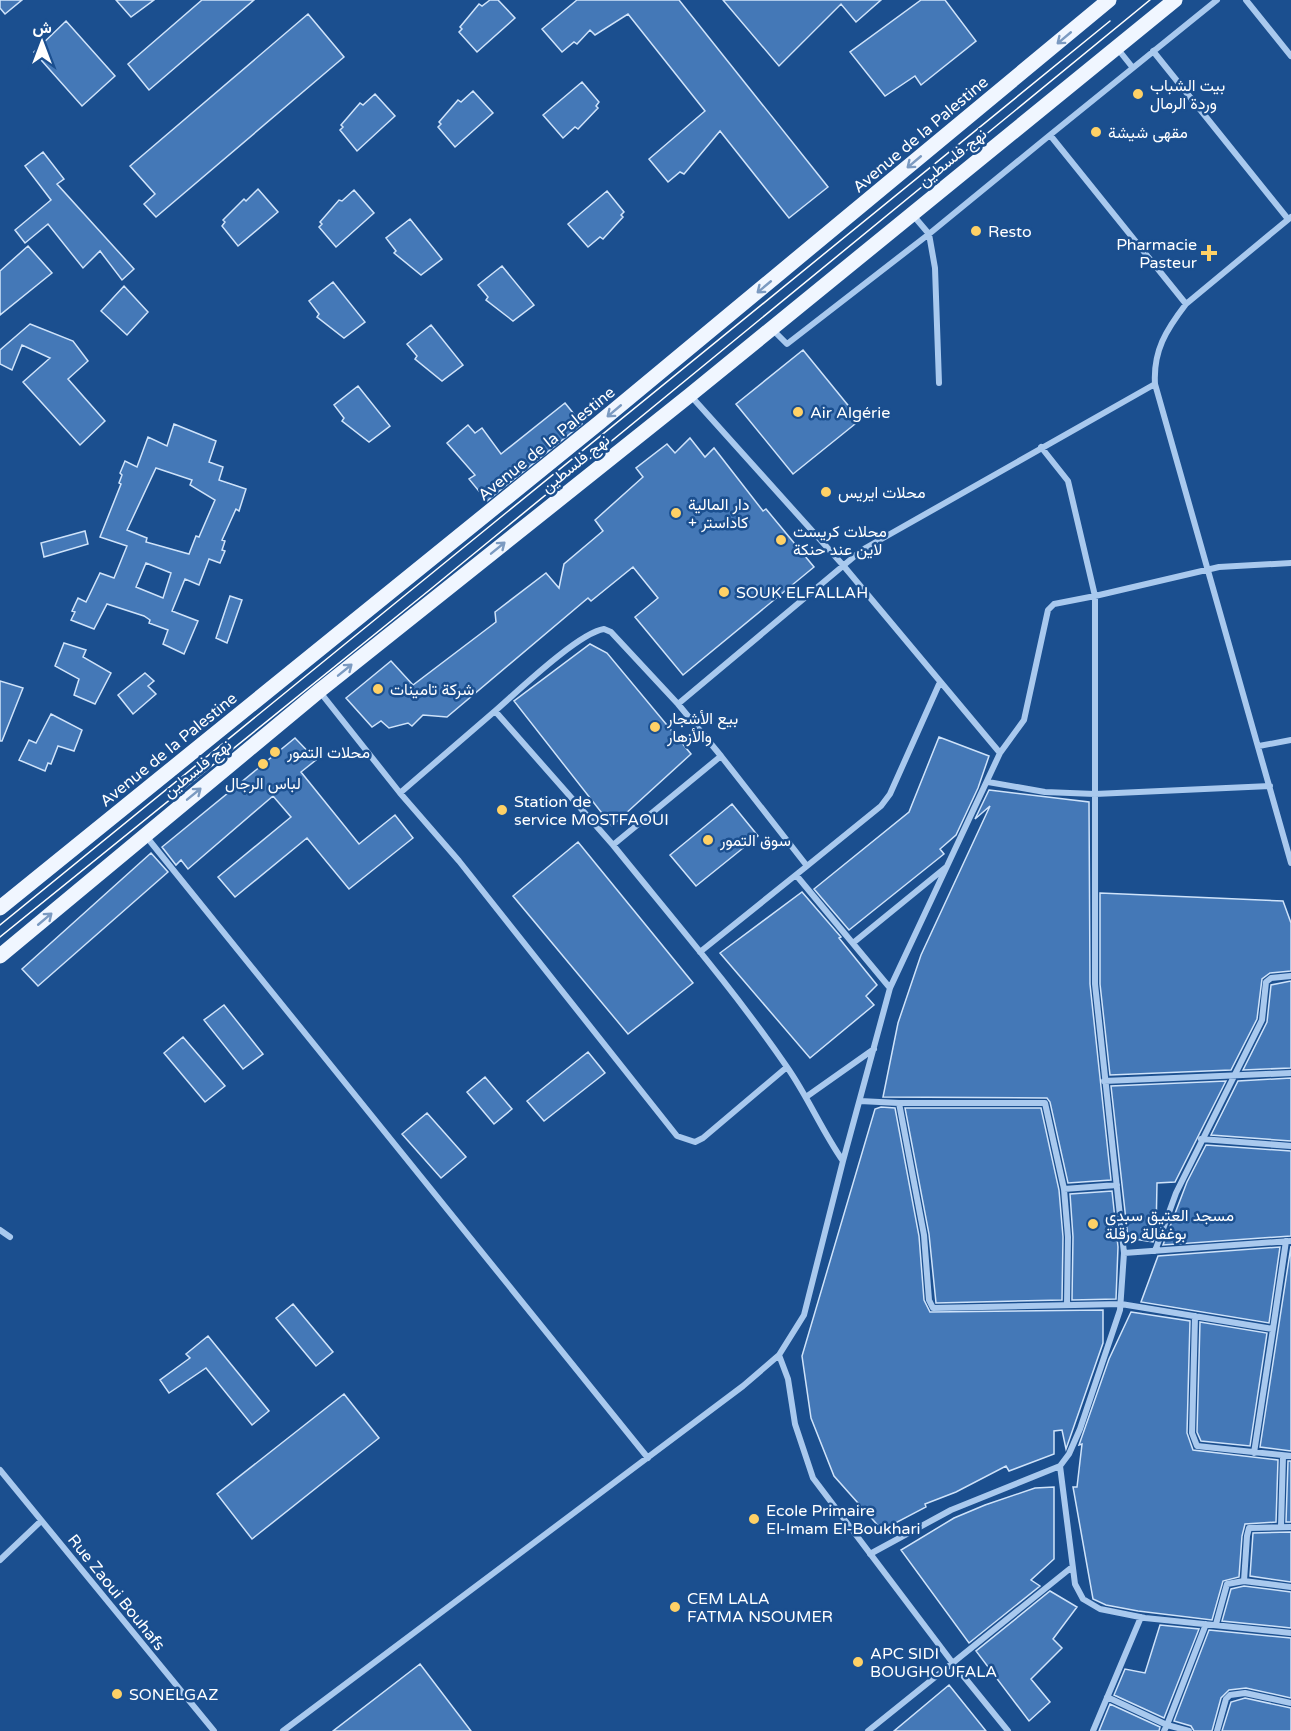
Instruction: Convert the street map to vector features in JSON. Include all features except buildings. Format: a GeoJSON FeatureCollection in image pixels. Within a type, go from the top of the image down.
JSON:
{"type":"FeatureCollection","features":[{"type":"Feature","properties":{"kind":"main road","name":"Avenue de la Palestine"},"geometry":{"type":"LineString","coordinates":[[0,908],[600,422],[1109,0]]}},
{"type":"Feature","properties":{"kind":"main road","name":"نهج فلسطين"},"geometry":{"type":"LineString","coordinates":[[0,956],[144,834],[319,691],[690,395],[1175,0]]}},
{"type":"Feature","properties":{"kind":"street"},"geometry":{"type":"LineString","coordinates":[[771,329],[788,344],[1217,0]]}},
{"type":"Feature","properties":{"kind":"street"},"geometry":{"type":"LineString","coordinates":[[1246,0],[1291,56]]}},
{"type":"Feature","properties":{"kind":"street"},"geometry":{"type":"LineString","coordinates":[[1116,47],[1133,68]]}},
{"type":"Feature","properties":{"kind":"street"},"geometry":{"type":"LineString","coordinates":[[1153,51],[1289,218],[1186,304],[1160,342],[1154,364],[1155,384],[1291,863]]}},
{"type":"Feature","properties":{"kind":"street"},"geometry":{"type":"LineString","coordinates":[[1050,135],[1186,304]]}},
{"type":"Feature","properties":{"kind":"street"},"geometry":{"type":"LineString","coordinates":[[911,214],[928,234],[935,268],[939,383]]}},
{"type":"Feature","properties":{"kind":"street"},"geometry":{"type":"LineString","coordinates":[[678,704],[842,564],[862,550],[1155,384]]}},
{"type":"Feature","properties":{"kind":"street"},"geometry":{"type":"LineString","coordinates":[[690,395],[842,564],[1000,753]]}},
{"type":"Feature","properties":{"kind":"street"},"geometry":{"type":"LineString","coordinates":[[870,1554],[951,1510],[1060,1466],[1069,1454],[1080,1429],[1121,1304],[1124,1253],[1095,984],[1095,596],[1068,482],[1041,447]]}},
{"type":"Feature","properties":{"kind":"street"},"geometry":{"type":"LineString","coordinates":[[283,1731],[743,1386],[779,1355],[804,1315],[890,988],[1000,753],[1024,720],[1048,610],[1054,604],[1219,567],[1291,562]]}},
{"type":"Feature","properties":{"kind":"street"},"geometry":{"type":"LineString","coordinates":[[400,793],[554,660],[594,632],[604,629],[612,632],[678,704],[807,866]]}},
{"type":"Feature","properties":{"kind":"street"},"geometry":{"type":"LineString","coordinates":[[700,952],[881,806],[890,794],[940,682]]}},
{"type":"Feature","properties":{"kind":"street"},"geometry":{"type":"LineString","coordinates":[[319,691],[400,793],[459,861],[677,1136],[695,1142],[703,1138],[787,1067]]}},
{"type":"Feature","properties":{"kind":"street"},"geometry":{"type":"LineString","coordinates":[[495,711],[614,845],[700,952],[787,1067],[806,1097],[818,1124],[843,1161]]}},
{"type":"Feature","properties":{"kind":"street"},"geometry":{"type":"LineString","coordinates":[[1259,746],[1291,740]]}},
{"type":"Feature","properties":{"kind":"street"},"geometry":{"type":"LineString","coordinates":[[614,845],[721,756]]}},
{"type":"Feature","properties":{"kind":"street"},"geometry":{"type":"LineString","coordinates":[[988,782],[1045,792],[1095,794],[1270,786]]}},
{"type":"Feature","properties":{"kind":"street"},"geometry":{"type":"LineString","coordinates":[[144,834],[648,1458]]}},
{"type":"Feature","properties":{"kind":"street"},"geometry":{"type":"LineString","coordinates":[[853,943],[949,865]]}},
{"type":"Feature","properties":{"kind":"street"},"geometry":{"type":"LineString","coordinates":[[796,875],[890,988]]}},
{"type":"Feature","properties":{"kind":"street"},"geometry":{"type":"LineString","coordinates":[[1155,1251],[1176,1193],[1201,1139],[1262,1020],[1266,982],[1271,978],[1291,976]]}},
{"type":"Feature","properties":{"kind":"street"},"geometry":{"type":"LineString","coordinates":[[806,1097],[874,1048]]}},
{"type":"Feature","properties":{"kind":"street"},"geometry":{"type":"LineString","coordinates":[[1104,1082],[1291,1073]]}},
{"type":"Feature","properties":{"kind":"street"},"geometry":{"type":"LineString","coordinates":[[860,1101],[974,1105],[1043,1102],[1047,1105],[1064,1190],[1069,1249],[1066,1305]]}},
{"type":"Feature","properties":{"kind":"street"},"geometry":{"type":"LineString","coordinates":[[899,1103],[924,1235],[930,1304],[938,1308],[1121,1304],[1273,1329]]}},
{"type":"Feature","properties":{"kind":"street"},"geometry":{"type":"LineString","coordinates":[[1201,1139],[1291,1146]]}},
{"type":"Feature","properties":{"kind":"street"},"geometry":{"type":"LineString","coordinates":[[1064,1190],[1117,1185]]}},
{"type":"Feature","properties":{"kind":"street"},"geometry":{"type":"LineString","coordinates":[[0,1230],[10,1237]]}},
{"type":"Feature","properties":{"kind":"street"},"geometry":{"type":"LineString","coordinates":[[1124,1253],[1288,1241],[1254,1453]]}},
{"type":"Feature","properties":{"kind":"street"},"geometry":{"type":"LineString","coordinates":[[1195,1316],[1193,1441],[1197,1446],[1203,1448],[1291,1456]]}},
{"type":"Feature","properties":{"kind":"street"},"geometry":{"type":"LineString","coordinates":[[779,1355],[788,1379],[795,1424],[813,1478],[952,1662],[1008,1731]]}},
{"type":"Feature","properties":{"kind":"street"},"geometry":{"type":"LineString","coordinates":[[1281,1526],[1283,1456]]}},
{"type":"Feature","properties":{"kind":"street"},"geometry":{"type":"LineString","coordinates":[[1060,1466],[1072,1567],[1075,1584],[1083,1599],[1100,1609],[1141,1617],[1291,1633]]}},
{"type":"Feature","properties":{"kind":"street","name":"Rue Zaoui Bouhafs"},"geometry":{"type":"LineString","coordinates":[[0,1470],[214,1731]]}},
{"type":"Feature","properties":{"kind":"street"},"geometry":{"type":"LineString","coordinates":[[0,1560],[41,1521]]}},
{"type":"Feature","properties":{"kind":"street"},"geometry":{"type":"LineString","coordinates":[[1244,1581],[1247,1532],[1253,1527],[1291,1527]]}},
{"type":"Feature","properties":{"kind":"street"},"geometry":{"type":"LineString","coordinates":[[868,1731],[1072,1567]]}},
{"type":"Feature","properties":{"kind":"street"},"geometry":{"type":"LineString","coordinates":[[1216,1624],[1224,1587],[1230,1583],[1244,1581],[1291,1587]]}},
{"type":"Feature","properties":{"kind":"street"},"geometry":{"type":"LineString","coordinates":[[1093,1731],[1141,1617]]}},
{"type":"Feature","properties":{"kind":"street"},"geometry":{"type":"LineString","coordinates":[[1165,1728],[1206,1624]]}},
{"type":"Feature","properties":{"kind":"street"},"geometry":{"type":"LineString","coordinates":[[1217,1731],[1226,1700],[1230,1695],[1245,1692],[1291,1703]]}},
{"type":"Feature","properties":{"kind":"street"},"geometry":{"type":"LineString","coordinates":[[1107,1697],[1165,1728],[1189,1731]]}},
{"type":"Feature","properties":{"kind":"tram line"},"geometry":{"type":"LineString","coordinates":[[0,937],[432,588],[1150,0]]}},
{"type":"Feature","properties":{"kind":"tram line"},"geometry":{"type":"LineString","coordinates":[[0,925],[1110,21]]}},
{"type":"Feature","properties":{"kind":"place","name":"بيت الشباب وردة الرمال"},"geometry":{"type":"Point","coordinates":[1138,94]}},
{"type":"Feature","properties":{"kind":"place","name":"مقهى شيشة"},"geometry":{"type":"Point","coordinates":[1096,132]}},
{"type":"Feature","properties":{"kind":"place","name":"Resto"},"geometry":{"type":"Point","coordinates":[976,231]}},
{"type":"Feature","properties":{"kind":"place","name":"Pharmacie Pasteur"},"geometry":{"type":"Point","coordinates":[1209,253]}},
{"type":"Feature","properties":{"kind":"place","name":"Air Algérie"},"geometry":{"type":"Point","coordinates":[798,412]}},
{"type":"Feature","properties":{"kind":"place","name":"محلات ايريس"},"geometry":{"type":"Point","coordinates":[826,492]}},
{"type":"Feature","properties":{"kind":"place","name":"دار المالية + كاداستر"},"geometry":{"type":"Point","coordinates":[676,513]}},
{"type":"Feature","properties":{"kind":"place","name":"محلات كريست لاين عند حنكة"},"geometry":{"type":"Point","coordinates":[781,540]}},
{"type":"Feature","properties":{"kind":"place","name":"SOUK ELFALLAH"},"geometry":{"type":"Point","coordinates":[724,592]}},
{"type":"Feature","properties":{"kind":"place","name":"شركة تامينات"},"geometry":{"type":"Point","coordinates":[378,689]}},
{"type":"Feature","properties":{"kind":"place","name":"بيع الأشجار والأزهار"},"geometry":{"type":"Point","coordinates":[655,727]}},
{"type":"Feature","properties":{"kind":"place","name":"محلات التمور"},"geometry":{"type":"Point","coordinates":[275,752]}},
{"type":"Feature","properties":{"kind":"place","name":"لباس الرجال"},"geometry":{"type":"Point","coordinates":[263,764]}},
{"type":"Feature","properties":{"kind":"place","name":"Station de service MOSTFAOUI"},"geometry":{"type":"Point","coordinates":[502,810]}},
{"type":"Feature","properties":{"kind":"place","name":"سوق التمور"},"geometry":{"type":"Point","coordinates":[708,840]}},
{"type":"Feature","properties":{"kind":"place","name":"مسجد العتيق سبدي بوغفالة ورقلة"},"geometry":{"type":"Point","coordinates":[1093,1224]}},
{"type":"Feature","properties":{"kind":"place","name":"Ecole Primaire El-Imam El-Boukhari"},"geometry":{"type":"Point","coordinates":[754,1519]}},
{"type":"Feature","properties":{"kind":"place","name":"CEM LALA FATMA NSOUMER"},"geometry":{"type":"Point","coordinates":[675,1607]}},
{"type":"Feature","properties":{"kind":"place","name":"APC SIDI BOUGHOUFALA"},"geometry":{"type":"Point","coordinates":[858,1662]}},
{"type":"Feature","properties":{"kind":"place","name":"SONELGAZ"},"geometry":{"type":"Point","coordinates":[117,1694]}}]}
